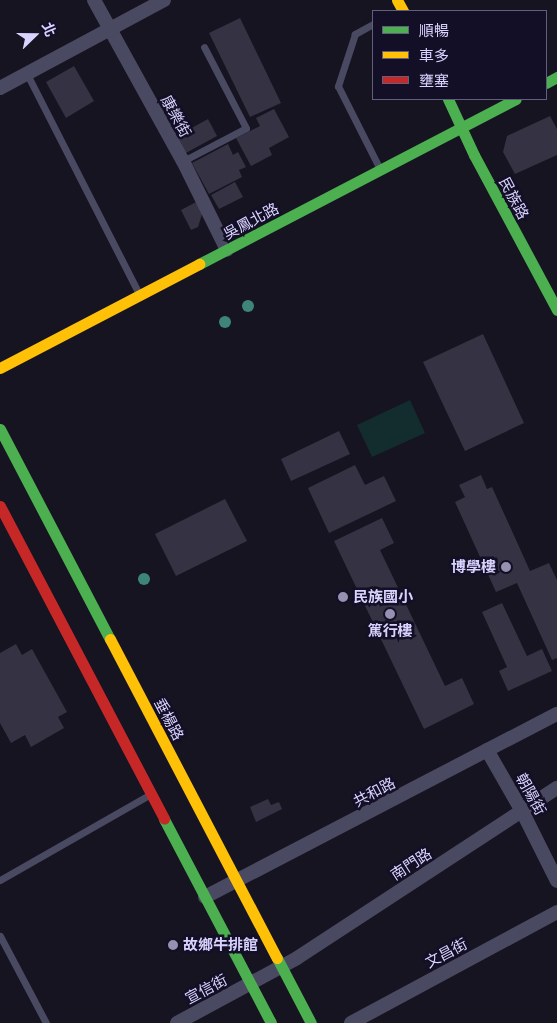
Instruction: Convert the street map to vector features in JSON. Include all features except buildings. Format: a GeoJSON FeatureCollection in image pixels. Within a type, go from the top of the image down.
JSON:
{"type":"FeatureCollection","features":[{"type":"Feature","properties":{"kind":"street","name":"康樂街"},"geometry":{"type":"LineString","coordinates":[[94,0],[183,161],[227,250]]}},
{"type":"Feature","properties":{"kind":"street"},"geometry":{"type":"LineString","coordinates":[[0,88],[164,0]]}},
{"type":"Feature","properties":{"kind":"street","name":"民族路"},"geometry":{"type":"LineString","coordinates":[[448,100],[557,310]]}},
{"type":"Feature","properties":{"kind":"street","name":"吳鳳北路"},"geometry":{"type":"LineString","coordinates":[[0,368],[514,100]]}},
{"type":"Feature","properties":{"kind":"street","name":"垂楊路"},"geometry":{"type":"LineString","coordinates":[[0,429],[311,1023]]}},
{"type":"Feature","properties":{"kind":"street"},"geometry":{"type":"LineString","coordinates":[[0,506],[271,1023]]}},
{"type":"Feature","properties":{"kind":"street","name":"共和路"},"geometry":{"type":"LineString","coordinates":[[205,897],[557,714]]}},
{"type":"Feature","properties":{"kind":"street","name":"朝陽街"},"geometry":{"type":"LineString","coordinates":[[488,750],[522,811],[557,881]]}},
{"type":"Feature","properties":{"kind":"street","name":"南門路"},"geometry":{"type":"LineString","coordinates":[[251,984],[282,967],[557,788]]}},
{"type":"Feature","properties":{"kind":"street","name":"文昌街"},"geometry":{"type":"LineString","coordinates":[[351,1023],[557,912]]}},
{"type":"Feature","properties":{"kind":"street","name":"宣信街"},"geometry":{"type":"LineString","coordinates":[[177,1023],[251,984]]}},
{"type":"Feature","properties":{"kind":"lane"},"geometry":{"type":"LineString","coordinates":[[372,25],[355,34],[338,86],[380,169]]}},
{"type":"Feature","properties":{"kind":"lane"},"geometry":{"type":"LineString","coordinates":[[183,161],[246,128],[204,47]]}},
{"type":"Feature","properties":{"kind":"lane"},"geometry":{"type":"LineString","coordinates":[[27,74],[140,296]]}},
{"type":"Feature","properties":{"kind":"lane"},"geometry":{"type":"LineString","coordinates":[[0,880],[151,794]]}},
{"type":"Feature","properties":{"kind":"lane"},"geometry":{"type":"LineString","coordinates":[[0,936],[46,1023]]}},
{"type":"Feature","properties":{"kind":"green space"},"geometry":{"type":"Polygon","coordinates":[[[410,400],[425,433],[372,457],[357,425],[410,400]]]}},
{"type":"Feature","properties":{"kind":"traffic: fast"},"geometry":{"type":"LineString","coordinates":[[547,82],[557,77]]}},
{"type":"Feature","properties":{"kind":"traffic: fast"},"geometry":{"type":"LineString","coordinates":[[448,100],[474,155],[557,310]]}},
{"type":"Feature","properties":{"kind":"traffic: fast"},"geometry":{"type":"LineString","coordinates":[[199,264],[514,100]]}},
{"type":"Feature","properties":{"kind":"traffic: fast"},"geometry":{"type":"LineString","coordinates":[[0,429],[110,639]]}},
{"type":"Feature","properties":{"kind":"traffic: fast"},"geometry":{"type":"LineString","coordinates":[[164,819],[271,1023]]}},
{"type":"Feature","properties":{"kind":"traffic: fast"},"geometry":{"type":"LineString","coordinates":[[277,958],[311,1023]]}},
{"type":"Feature","properties":{"kind":"traffic: slow"},"geometry":{"type":"LineString","coordinates":[[397,0],[402,10]]}},
{"type":"Feature","properties":{"kind":"traffic: slow"},"geometry":{"type":"LineString","coordinates":[[0,368],[199,264]]}},
{"type":"Feature","properties":{"kind":"traffic: slow"},"geometry":{"type":"LineString","coordinates":[[110,639],[277,958]]}},
{"type":"Feature","properties":{"kind":"traffic: jam"},"geometry":{"type":"LineString","coordinates":[[0,506],[164,819]]}},
{"type":"Feature","properties":{"kind":"place","name":"博學樓"},"geometry":{"type":"Point","coordinates":[506,567]}},
{"type":"Feature","properties":{"kind":"place","name":"民族國小"},"geometry":{"type":"Point","coordinates":[343,597]}},
{"type":"Feature","properties":{"kind":"place","name":"篤行樓"},"geometry":{"type":"Point","coordinates":[390,614]}},
{"type":"Feature","properties":{"kind":"place","name":"故鄉牛排館"},"geometry":{"type":"Point","coordinates":[173,945]}}]}
